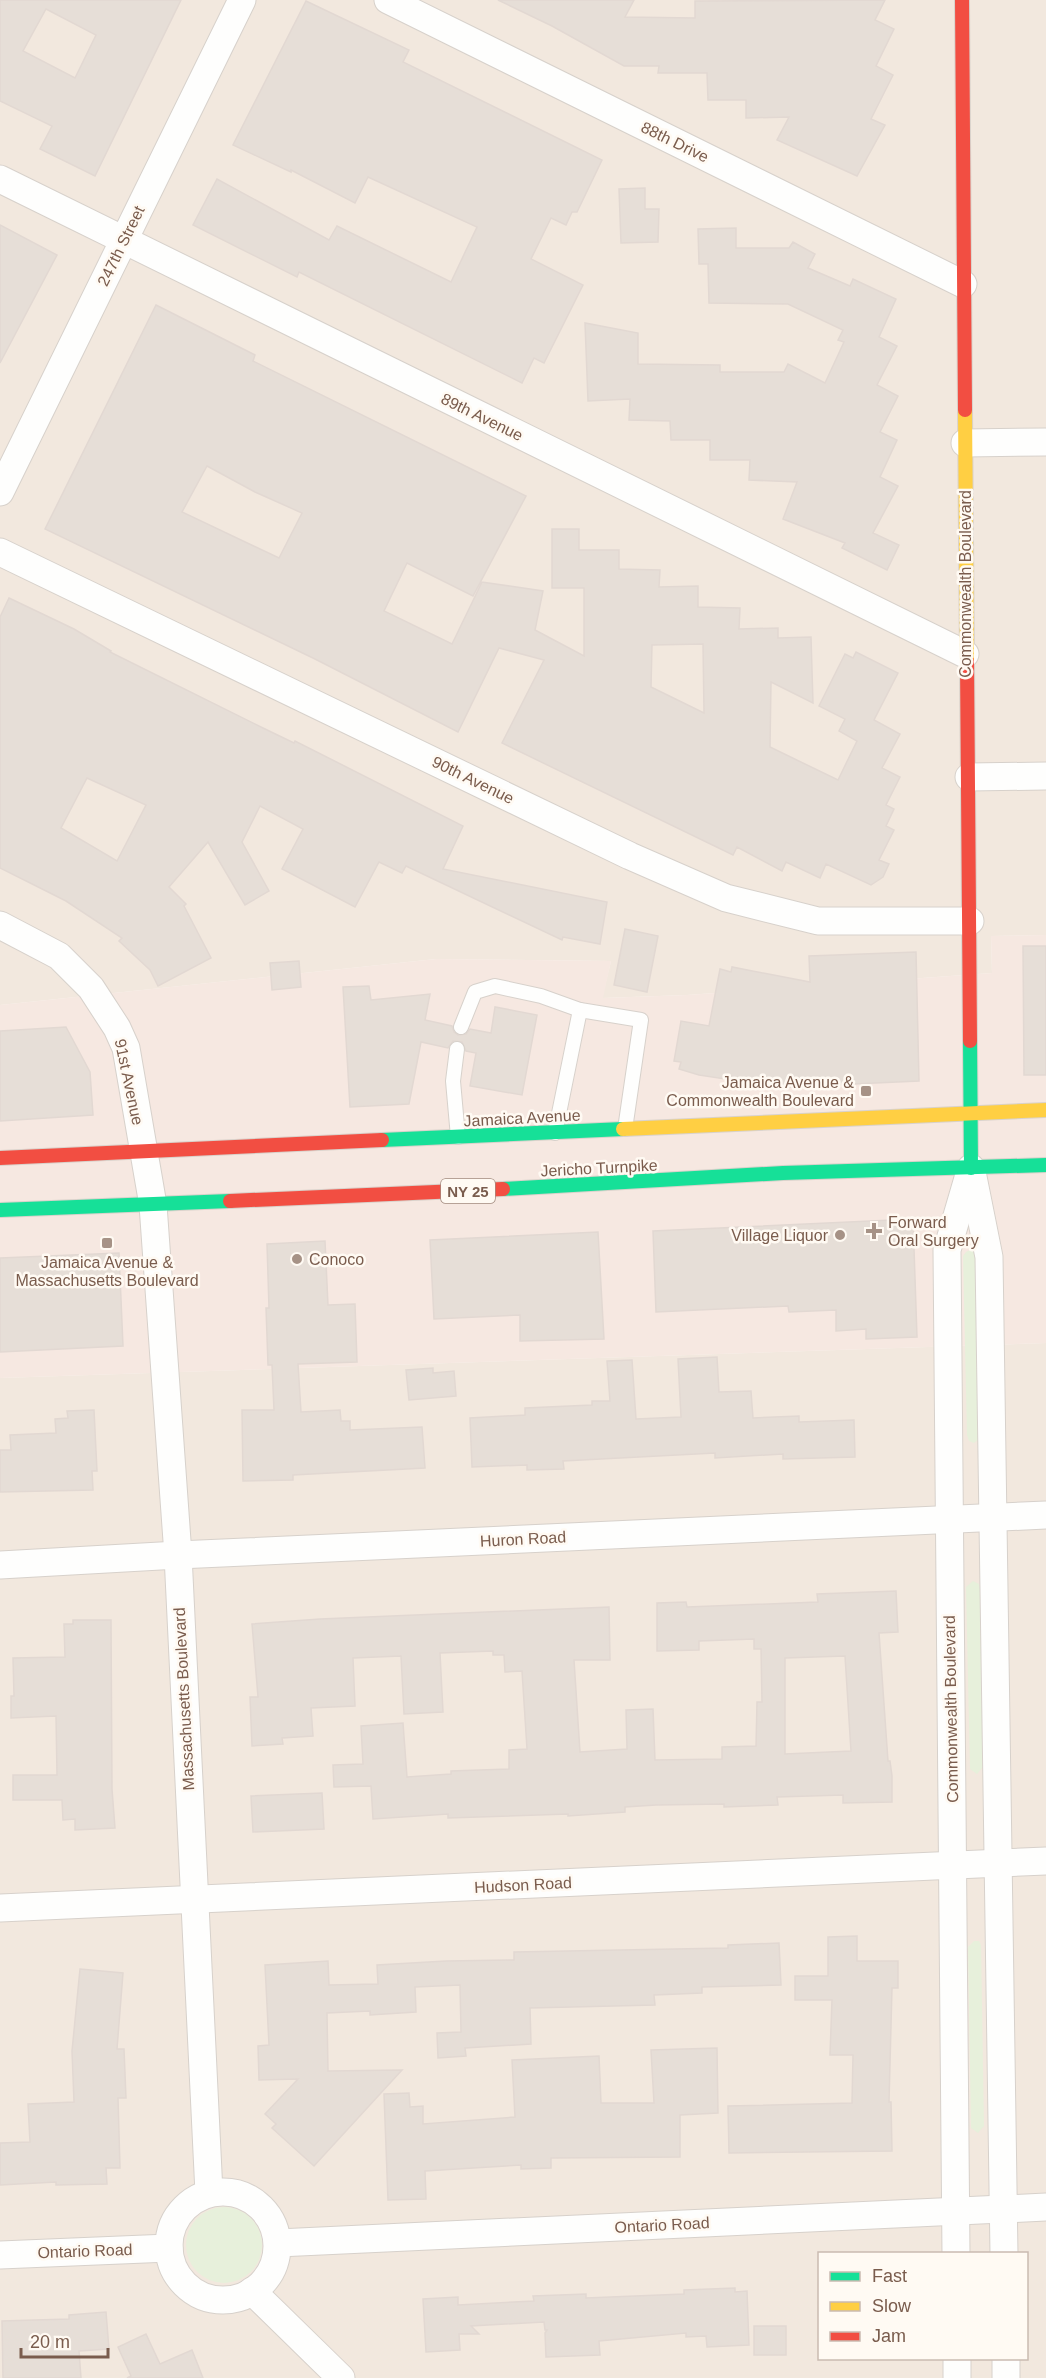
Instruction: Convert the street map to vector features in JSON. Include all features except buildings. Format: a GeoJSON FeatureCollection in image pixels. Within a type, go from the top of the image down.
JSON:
{"type":"FeatureCollection","features":[{"type":"Feature","properties":{"kind":"main road","name":"Commonwealth Boulevard"},"geometry":{"type":"LineString","coordinates":[[962,0],[965,654],[969,777],[971,1168]]}},
{"type":"Feature","properties":{"kind":"main road","name":"Jamaica Avenue"},"geometry":{"type":"LineString","coordinates":[[0,1158],[1046,1110]]}},
{"type":"Feature","properties":{"kind":"main road","name":"Jericho Turnpike"},"geometry":{"type":"LineString","coordinates":[[153,1205],[618,1184],[783,1173],[1046,1165]]}},
{"type":"Feature","properties":{"kind":"main road","name":"NY 25"},"geometry":{"type":"LineString","coordinates":[[0,1210],[153,1205]]}},
{"type":"Feature","properties":{"kind":"street","name":"247th Street"},"geometry":{"type":"LineString","coordinates":[[0,492],[242,0]]}},
{"type":"Feature","properties":{"kind":"street","name":"88th Drive"},"geometry":{"type":"LineString","coordinates":[[388,0],[963,284]]}},
{"type":"Feature","properties":{"kind":"street","name":"89th Avenue"},"geometry":{"type":"LineString","coordinates":[[0,179],[965,654]]}},
{"type":"Feature","properties":{"kind":"street"},"geometry":{"type":"LineString","coordinates":[[965,443],[1046,442]]}},
{"type":"Feature","properties":{"kind":"street","name":"90th Avenue"},"geometry":{"type":"LineString","coordinates":[[0,552],[630,856],[726,898],[818,921],[970,921]]}},
{"type":"Feature","properties":{"kind":"street"},"geometry":{"type":"LineString","coordinates":[[969,777],[1046,776]]}},
{"type":"Feature","properties":{"kind":"street","name":"91st Avenue"},"geometry":{"type":"LineString","coordinates":[[0,925],[59,956],[76,971],[105,1007],[126,1048],[153,1205]]}},
{"type":"Feature","properties":{"kind":"street","name":"Commonwealth Boulevard"},"geometry":{"type":"LineString","coordinates":[[971,1168],[989,1257],[1004,2252]]}},
{"type":"Feature","properties":{"kind":"street","name":"Commonwealth Boulevard"},"geometry":{"type":"LineString","coordinates":[[956,2252],[947,1250],[971,1168]]}},
{"type":"Feature","properties":{"kind":"street","name":"Massachusetts Boulevard"},"geometry":{"type":"LineString","coordinates":[[153,1205],[177,1555],[209,2193]]}},
{"type":"Feature","properties":{"kind":"street","name":"Huron Road"},"geometry":{"type":"LineString","coordinates":[[0,1565],[1046,1515]]}},
{"type":"Feature","properties":{"kind":"street","name":"Hudson Road"},"geometry":{"type":"LineString","coordinates":[[0,1908],[1046,1861]]}},
{"type":"Feature","properties":{"kind":"street"},"geometry":{"type":"LineString","coordinates":[[209,2193],[232,2193],[255,2201],[270,2220],[278,2243],[272,2270],[263,2282],[252,2291],[235,2298],[216,2299],[198,2293],[183,2282],[173,2266],[169,2248],[171,2230],[179,2214],[192,2201],[209,2193]]}},
{"type":"Feature","properties":{"kind":"street","name":"Ontario Road"},"geometry":{"type":"LineString","coordinates":[[278,2243],[1046,2207]]}},
{"type":"Feature","properties":{"kind":"street","name":"Ontario Road"},"geometry":{"type":"LineString","coordinates":[[0,2255],[169,2248]]}},
{"type":"Feature","properties":{"kind":"street"},"geometry":{"type":"LineString","coordinates":[[252,2291],[341,2378]]}},
{"type":"Feature","properties":{"kind":"street"},"geometry":{"type":"LineString","coordinates":[[957,2360],[957,2378]]}},
{"type":"Feature","properties":{"kind":"street"},"geometry":{"type":"LineString","coordinates":[[1006,2360],[1006,2378]]}},
{"type":"Feature","properties":{"kind":"lane"},"geometry":{"type":"LineString","coordinates":[[461,1027],[475,992],[495,986],[541,996],[580,1010],[641,1020],[625,1130]]}},
{"type":"Feature","properties":{"kind":"lane"},"geometry":{"type":"LineString","coordinates":[[555,1133],[580,1010]]}},
{"type":"Feature","properties":{"kind":"lane"},"geometry":{"type":"LineString","coordinates":[[457,1049],[453,1081],[459,1137]]}},
{"type":"Feature","properties":{"kind":"shaded area"},"geometry":{"type":"Polygon","coordinates":[[[0,0],[1046,0],[1046,935],[991,936],[992,973],[687,995],[602,998],[611,961],[436,959],[0,1005],[0,0]]]}},
{"type":"Feature","properties":{"kind":"shaded area"},"geometry":{"type":"Polygon","coordinates":[[[1046,935],[1046,1343],[0,1378],[0,1005],[436,959],[611,961],[603,998],[687,995],[992,973],[991,936],[1046,935]]]}},
{"type":"Feature","properties":{"kind":"shaded area"},"geometry":{"type":"Polygon","coordinates":[[[1046,1343],[1046,2378],[0,2378],[0,1378],[1046,1343]]]}},
{"type":"Feature","properties":{"kind":"green space"},"geometry":{"type":"Polygon","coordinates":[[[970,1250],[976,1253],[979,1439],[974,1443],[969,1441],[967,1435],[963,1256],[970,1250]]]}},
{"type":"Feature","properties":{"kind":"green space"},"geometry":{"type":"Polygon","coordinates":[[[973,1581],[979,1584],[980,1589],[983,1767],[977,1774],[970,1769],[966,1587],[973,1581]]]}},
{"type":"Feature","properties":{"kind":"green space"},"geometry":{"type":"Polygon","coordinates":[[[974,1941],[979,1941],[981,1945],[984,2126],[978,2133],[971,2128],[968,1947],[974,1941]]]}},
{"type":"Feature","properties":{"kind":"green space"},"geometry":{"type":"Polygon","coordinates":[[[224,2207],[238,2210],[251,2218],[259,2231],[262,2245],[259,2259],[251,2272],[238,2280],[224,2283],[210,2280],[197,2272],[189,2259],[186,2245],[189,2231],[197,2218],[210,2210],[224,2207]]]}},
{"type":"Feature","properties":{"kind":"traffic: fast"},"geometry":{"type":"LineString","coordinates":[[970,1041],[971,1168]]}},
{"type":"Feature","properties":{"kind":"traffic: fast"},"geometry":{"type":"LineString","coordinates":[[382,1140],[623,1129]]}},
{"type":"Feature","properties":{"kind":"traffic: fast"},"geometry":{"type":"LineString","coordinates":[[503,1189],[783,1173],[1046,1165]]}},
{"type":"Feature","properties":{"kind":"traffic: fast"},"geometry":{"type":"LineString","coordinates":[[0,1210],[230,1201]]}},
{"type":"Feature","properties":{"kind":"traffic: slow"},"geometry":{"type":"LineString","coordinates":[[965,410],[967,661]]}},
{"type":"Feature","properties":{"kind":"traffic: slow"},"geometry":{"type":"LineString","coordinates":[[623,1129],[1046,1110]]}},
{"type":"Feature","properties":{"kind":"traffic: jam"},"geometry":{"type":"LineString","coordinates":[[962,0],[965,410]]}},
{"type":"Feature","properties":{"kind":"traffic: jam"},"geometry":{"type":"LineString","coordinates":[[967,661],[970,1041]]}},
{"type":"Feature","properties":{"kind":"traffic: jam"},"geometry":{"type":"LineString","coordinates":[[0,1158],[382,1140]]}},
{"type":"Feature","properties":{"kind":"traffic: jam"},"geometry":{"type":"LineString","coordinates":[[230,1201],[503,1189]]}},
{"type":"Feature","properties":{"kind":"place","name":"Jamaica Avenue & Commonwealth Boulevard"},"geometry":{"type":"Point","coordinates":[866,1091]}},
{"type":"Feature","properties":{"kind":"place","name":"Forward Oral Surgery"},"geometry":{"type":"Point","coordinates":[874,1231]}},
{"type":"Feature","properties":{"kind":"place","name":"Village Liquor"},"geometry":{"type":"Point","coordinates":[840,1235]}},
{"type":"Feature","properties":{"kind":"place","name":"Jamaica Avenue & Massachusetts Boulevard"},"geometry":{"type":"Point","coordinates":[107,1243]}},
{"type":"Feature","properties":{"kind":"place","name":"Conoco"},"geometry":{"type":"Point","coordinates":[297,1259]}}]}
